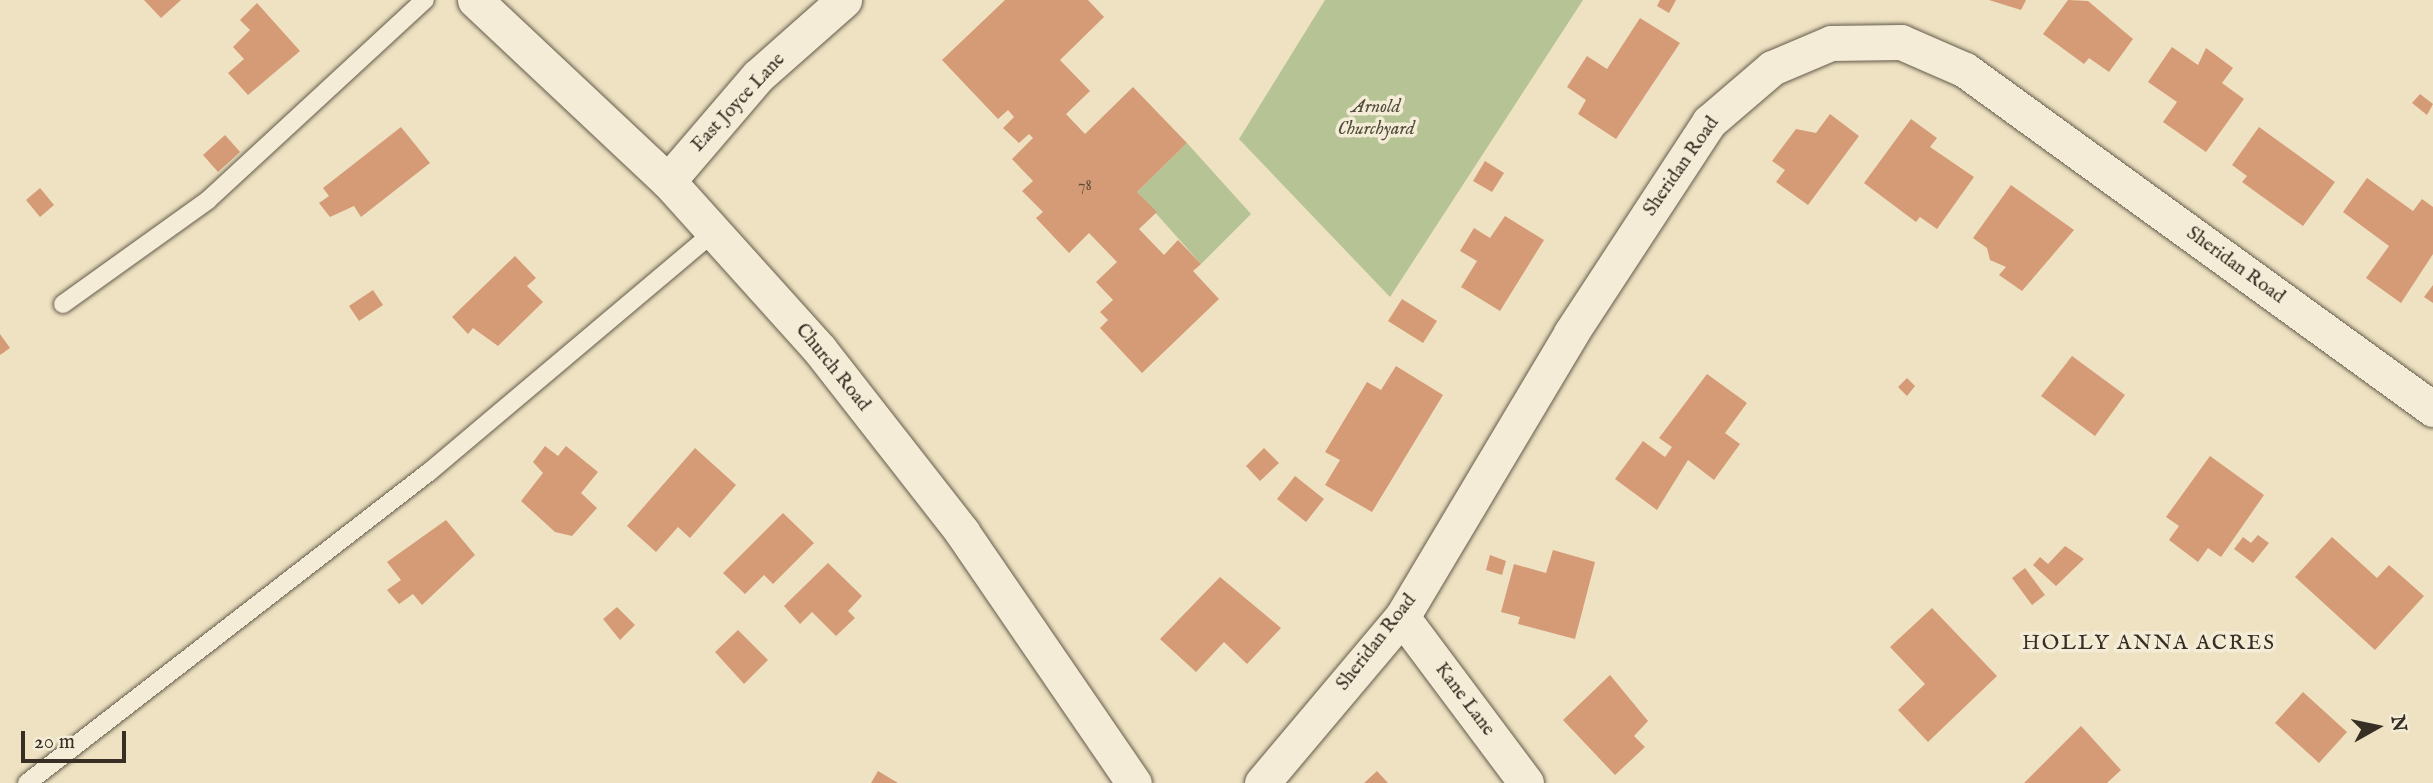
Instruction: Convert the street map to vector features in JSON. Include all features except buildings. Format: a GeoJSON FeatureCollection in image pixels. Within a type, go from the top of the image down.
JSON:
{"type":"FeatureCollection","features":[{"type":"Feature","properties":{"kind":"street","name":"Church Road"},"geometry":{"type":"LineString","coordinates":[[475,0],[668,181],[820,350],[962,532],[1134,783]]}},
{"type":"Feature","properties":{"kind":"street","name":"East Joyce Lane"},"geometry":{"type":"LineString","coordinates":[[668,181],[758,76],[844,0]]}},
{"type":"Feature","properties":{"kind":"street","name":"Sheridan Road"},"geometry":{"type":"LineString","coordinates":[[1262,783],[1402,617],[1571,333],[1709,122],[1772,68],[1831,43],[1901,42],[1965,70],[2433,409]]}},
{"type":"Feature","properties":{"kind":"street","name":"Kane Lane"},"geometry":{"type":"LineString","coordinates":[[1402,617],[1526,783]]}},
{"type":"Feature","properties":{"kind":"lane"},"geometry":{"type":"LineString","coordinates":[[63,304],[208,200],[425,0]]}},
{"type":"Feature","properties":{"kind":"lane"},"geometry":{"type":"LineString","coordinates":[[27,783],[429,472],[714,232]]}},
{"type":"Feature","properties":{"kind":"green space","name":"Arnold Churchyard"},"geometry":{"type":"Polygon","coordinates":[[[1325,0],[1583,0],[1390,297],[1239,139],[1325,0]]]}},
{"type":"Feature","properties":{"kind":"green space"},"geometry":{"type":"Polygon","coordinates":[[[1187,143],[1251,214],[1201,264],[1137,192],[1187,143]]]}},
{"type":"Feature","properties":{"kind":"district","name":"HOLLY ANNA ACRES"},"geometry":{"type":"Point","coordinates":[2149,644]}}]}
